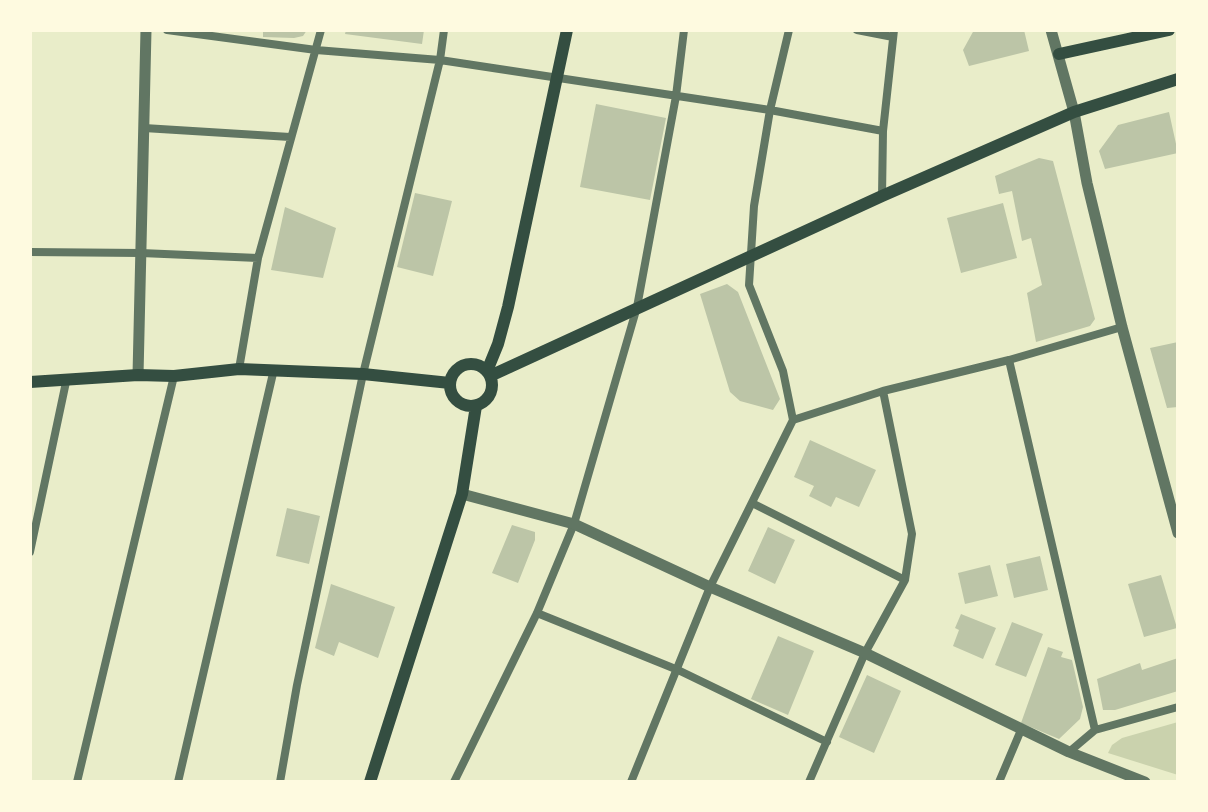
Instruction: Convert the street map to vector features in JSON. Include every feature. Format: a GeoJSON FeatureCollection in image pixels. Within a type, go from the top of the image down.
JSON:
{"type":"FeatureCollection","features":[{"type":"Feature","properties":{"kind":"main road"},"geometry":{"type":"LineString","coordinates":[[488,374],[479,365],[459,367],[450,383],[454,399],[468,406],[476,406],[490,395],[488,374],[508,307],[567,30]]}},
{"type":"Feature","properties":{"kind":"main road"},"geometry":{"type":"LineString","coordinates":[[1059,54],[1169,30]]}},
{"type":"Feature","properties":{"kind":"main road"},"geometry":{"type":"LineString","coordinates":[[488,374],[1074,112],[1178,79]]}},
{"type":"Feature","properties":{"kind":"main road"},"geometry":{"type":"LineString","coordinates":[[30,382],[274,369],[450,383]]}},
{"type":"Feature","properties":{"kind":"main road"},"geometry":{"type":"LineString","coordinates":[[370,782],[462,494],[476,406]]}},
{"type":"Feature","properties":{"kind":"street"},"geometry":{"type":"LineString","coordinates":[[138,375],[146,30]]}},
{"type":"Feature","properties":{"kind":"street"},"geometry":{"type":"LineString","coordinates":[[167,30],[556,76],[883,131]]}},
{"type":"Feature","properties":{"kind":"street"},"geometry":{"type":"LineString","coordinates":[[239,369],[258,258],[321,30]]}},
{"type":"Feature","properties":{"kind":"street"},"geometry":{"type":"LineString","coordinates":[[280,782],[297,685],[363,374],[440,60],[444,30]]}},
{"type":"Feature","properties":{"kind":"street"},"geometry":{"type":"LineString","coordinates":[[454,782],[537,613],[574,524],[637,307],[676,96],[684,30]]}},
{"type":"Feature","properties":{"kind":"street"},"geometry":{"type":"LineString","coordinates":[[631,782],[710,587],[793,420],[783,371],[749,285],[754,206],[770,110],[789,30]]}},
{"type":"Feature","properties":{"kind":"street"},"geometry":{"type":"LineString","coordinates":[[857,30],[893,33],[883,131],[882,196]]}},
{"type":"Feature","properties":{"kind":"street"},"geometry":{"type":"LineString","coordinates":[[1051,30],[1074,112],[1087,183],[1122,327],[1178,533]]}},
{"type":"Feature","properties":{"kind":"street"},"geometry":{"type":"LineString","coordinates":[[144,128],[290,137]]}},
{"type":"Feature","properties":{"kind":"street"},"geometry":{"type":"LineString","coordinates":[[30,252],[258,258]]}},
{"type":"Feature","properties":{"kind":"street"},"geometry":{"type":"LineString","coordinates":[[793,420],[883,391],[1009,360],[1122,327]]}},
{"type":"Feature","properties":{"kind":"street"},"geometry":{"type":"LineString","coordinates":[[1009,360],[1095,730]]}},
{"type":"Feature","properties":{"kind":"street"},"geometry":{"type":"LineString","coordinates":[[178,782],[274,369]]}},
{"type":"Feature","properties":{"kind":"street"},"geometry":{"type":"LineString","coordinates":[[77,782],[174,376]]}},
{"type":"Feature","properties":{"kind":"street"},"geometry":{"type":"LineString","coordinates":[[30,552],[66,382]]}},
{"type":"Feature","properties":{"kind":"street"},"geometry":{"type":"LineString","coordinates":[[809,782],[865,653],[905,580],[912,534],[883,391]]}},
{"type":"Feature","properties":{"kind":"street"},"geometry":{"type":"LineString","coordinates":[[462,494],[574,524],[710,587],[865,653],[1069,752],[1145,782]]}},
{"type":"Feature","properties":{"kind":"street"},"geometry":{"type":"LineString","coordinates":[[752,503],[905,580]]}},
{"type":"Feature","properties":{"kind":"street"},"geometry":{"type":"LineString","coordinates":[[537,613],[678,670],[827,742]]}},
{"type":"Feature","properties":{"kind":"street"},"geometry":{"type":"LineString","coordinates":[[1069,752],[1095,730],[1178,707]]}},
{"type":"Feature","properties":{"kind":"street"},"geometry":{"type":"LineString","coordinates":[[999,782],[1021,730]]}},
{"type":"Feature","properties":{"kind":"green space"},"geometry":{"type":"Polygon","coordinates":[[[1178,722],[1178,775],[1108,753],[1112,745],[1122,738],[1178,722]]]}},
{"type":"Feature","properties":{"kind":"building"},"geometry":{"type":"Polygon","coordinates":[[[263,30],[307,30],[303,36],[294,38],[263,37],[263,30]]]}},
{"type":"Feature","properties":{"kind":"building"},"geometry":{"type":"Polygon","coordinates":[[[346,30],[424,30],[422,44],[345,34],[346,30]]]}},
{"type":"Feature","properties":{"kind":"building"},"geometry":{"type":"Polygon","coordinates":[[[974,30],[1024,30],[1029,51],[969,66],[963,50],[974,30]]]}},
{"type":"Feature","properties":{"kind":"building"},"geometry":{"type":"Polygon","coordinates":[[[596,104],[666,118],[650,200],[580,187],[596,104]]]}},
{"type":"Feature","properties":{"kind":"building"},"geometry":{"type":"Polygon","coordinates":[[[1169,112],[1178,153],[1105,169],[1099,151],[1118,125],[1169,112]]]}},
{"type":"Feature","properties":{"kind":"building"},"geometry":{"type":"Polygon","coordinates":[[[1039,158],[1053,161],[1095,319],[1090,326],[1036,342],[1027,293],[1042,285],[1031,238],[1022,241],[1012,191],[999,194],[995,176],[1039,158]]]}},
{"type":"Feature","properties":{"kind":"building"},"geometry":{"type":"Polygon","coordinates":[[[415,193],[452,201],[433,276],[397,267],[415,193]]]}},
{"type":"Feature","properties":{"kind":"building"},"geometry":{"type":"Polygon","coordinates":[[[1003,203],[1017,258],[961,273],[947,218],[1003,203]]]}},
{"type":"Feature","properties":{"kind":"building"},"geometry":{"type":"Polygon","coordinates":[[[285,207],[336,228],[323,278],[271,270],[285,207]]]}},
{"type":"Feature","properties":{"kind":"building"},"geometry":{"type":"Polygon","coordinates":[[[727,284],[738,292],[780,399],[773,410],[740,401],[730,392],[700,294],[727,284]]]}},
{"type":"Feature","properties":{"kind":"building"},"geometry":{"type":"Polygon","coordinates":[[[1178,342],[1178,407],[1167,408],[1150,348],[1178,342]]]}},
{"type":"Feature","properties":{"kind":"building"},"geometry":{"type":"Polygon","coordinates":[[[810,440],[876,470],[859,507],[836,497],[831,507],[809,496],[814,486],[794,477],[810,440]]]}},
{"type":"Feature","properties":{"kind":"building"},"geometry":{"type":"Polygon","coordinates":[[[287,508],[320,516],[309,564],[276,556],[287,508]]]}},
{"type":"Feature","properties":{"kind":"building"},"geometry":{"type":"Polygon","coordinates":[[[512,525],[535,532],[535,540],[518,583],[492,573],[512,525]]]}},
{"type":"Feature","properties":{"kind":"building"},"geometry":{"type":"Polygon","coordinates":[[[768,527],[795,540],[775,584],[748,571],[768,527]]]}},
{"type":"Feature","properties":{"kind":"building"},"geometry":{"type":"Polygon","coordinates":[[[1040,556],[1048,590],[1014,598],[1006,564],[1040,556]]]}},
{"type":"Feature","properties":{"kind":"building"},"geometry":{"type":"Polygon","coordinates":[[[990,565],[998,596],[965,604],[958,573],[990,565]]]}},
{"type":"Feature","properties":{"kind":"building"},"geometry":{"type":"Polygon","coordinates":[[[1161,575],[1177,628],[1144,637],[1128,584],[1161,575]]]}},
{"type":"Feature","properties":{"kind":"building"},"geometry":{"type":"Polygon","coordinates":[[[331,584],[395,607],[378,658],[339,642],[334,656],[315,648],[331,584]]]}},
{"type":"Feature","properties":{"kind":"building"},"geometry":{"type":"Polygon","coordinates":[[[961,614],[996,628],[983,659],[953,646],[959,630],[955,628],[961,614]]]}},
{"type":"Feature","properties":{"kind":"building"},"geometry":{"type":"Polygon","coordinates":[[[1012,622],[1043,634],[1026,677],[995,665],[1012,622]]]}},
{"type":"Feature","properties":{"kind":"building"},"geometry":{"type":"Polygon","coordinates":[[[778,636],[814,651],[788,715],[751,699],[778,636]]]}},
{"type":"Feature","properties":{"kind":"building"},"geometry":{"type":"Polygon","coordinates":[[[1048,647],[1063,652],[1061,657],[1072,660],[1083,707],[1080,719],[1059,739],[1021,723],[1048,647]]]}},
{"type":"Feature","properties":{"kind":"building"},"geometry":{"type":"Polygon","coordinates":[[[1178,658],[1178,691],[1115,710],[1103,710],[1097,679],[1140,663],[1142,670],[1178,658]]]}},
{"type":"Feature","properties":{"kind":"building"},"geometry":{"type":"Polygon","coordinates":[[[867,675],[901,691],[874,753],[839,737],[867,675]]]}}]}
